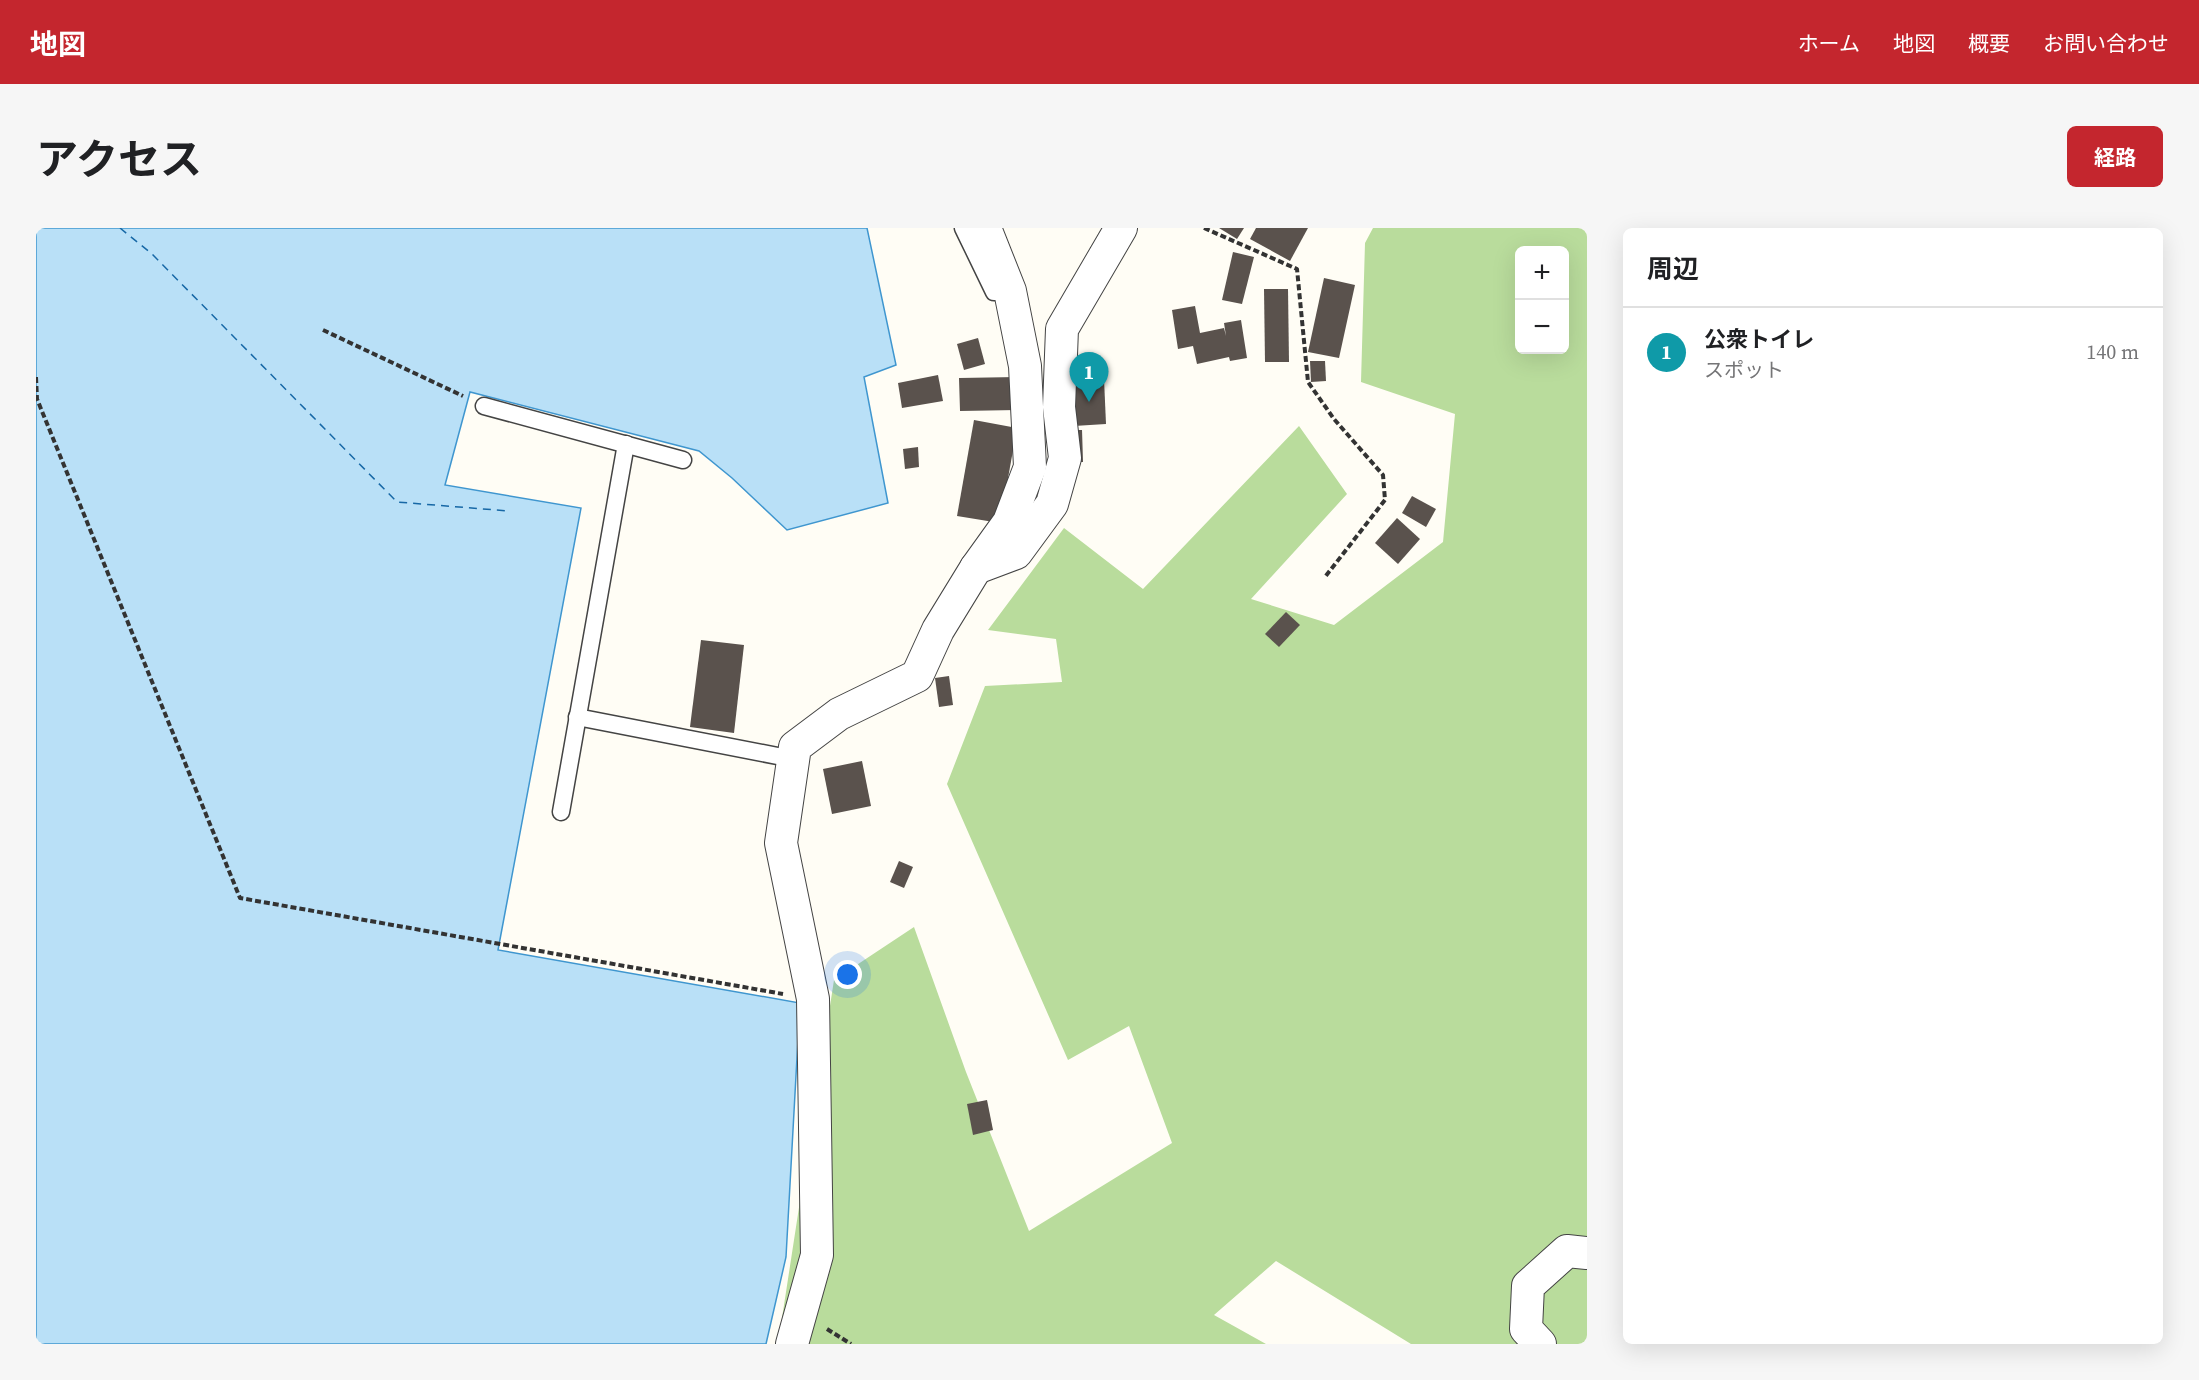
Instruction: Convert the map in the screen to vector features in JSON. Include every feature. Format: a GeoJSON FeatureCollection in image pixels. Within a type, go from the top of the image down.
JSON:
{"type":"FeatureCollection","features":[{"type":"Feature","properties":{"kind":"street"},"geometry":{"type":"LineString","coordinates":[[792,1344],[817,1256],[813,999],[781,843],[795,747],[839,714],[917,676],[938,630],[976,568],[1009,522],[1030,467],[1025,366],[1010,291],[985,228]]}},
{"type":"Feature","properties":{"kind":"street"},"geometry":{"type":"LineString","coordinates":[[976,568],[1016,553],[1052,504],[1065,458],[1059,407],[1062,329],[1121,228]]}},
{"type":"Feature","properties":{"kind":"street"},"geometry":{"type":"LineString","coordinates":[[1540,1344],[1526,1329],[1528,1286],[1567,1251],[1587,1253]]}},
{"type":"Feature","properties":{"kind":"lane"},"geometry":{"type":"LineString","coordinates":[[963,228],[994,292],[1010,291]]}},
{"type":"Feature","properties":{"kind":"lane"},"geometry":{"type":"LineString","coordinates":[[484,406],[683,460]]}},
{"type":"Feature","properties":{"kind":"lane"},"geometry":{"type":"LineString","coordinates":[[561,812],[626,444]]}},
{"type":"Feature","properties":{"kind":"lane"},"geometry":{"type":"LineString","coordinates":[[578,717],[794,759]]}},
{"type":"Feature","properties":{"kind":"path"},"geometry":{"type":"LineString","coordinates":[[1204,228],[1298,269],[1308,382],[1334,419],[1383,475],[1385,500],[1325,577]]}},
{"type":"Feature","properties":{"kind":"path"},"geometry":{"type":"LineString","coordinates":[[323,330],[484,406]]}},
{"type":"Feature","properties":{"kind":"path"},"geometry":{"type":"LineString","coordinates":[[36,377],[37,399],[240,898],[813,999]]}},
{"type":"Feature","properties":{"kind":"green space"},"geometry":{"type":"Polygon","coordinates":[[[1373,228],[1587,228],[1587,1344],[1411,1344],[1276,1261],[1214,1315],[1266,1344],[778,1344],[834,980],[914,927],[966,1072],[1029,1231],[1172,1143],[1129,1026],[1068,1060],[947,784],[985,686],[1062,682],[1056,639],[988,630],[1064,528],[1143,589],[1299,426],[1347,494],[1251,599],[1334,625],[1443,542],[1455,414],[1361,382],[1365,243],[1373,228]]]}},
{"type":"Feature","properties":{"kind":"water"},"geometry":{"type":"Polygon","coordinates":[[[36,228],[867,228],[896,365],[864,377],[888,503],[787,530],[732,478],[699,451],[470,392],[445,485],[581,508],[498,950],[800,1003],[786,1257],[766,1344],[36,1344],[36,228]]]}},
{"type":"Feature","properties":{"kind":"building"},"geometry":{"type":"Polygon","coordinates":[[[1219,228],[1244,228],[1237,239],[1219,228]]]}},
{"type":"Feature","properties":{"kind":"building"},"geometry":{"type":"Polygon","coordinates":[[[1256,228],[1308,228],[1290,261],[1250,239],[1256,228]]]}},
{"type":"Feature","properties":{"kind":"building"},"geometry":{"type":"Polygon","coordinates":[[[1233,252],[1254,257],[1242,304],[1222,300],[1233,252]]]}},
{"type":"Feature","properties":{"kind":"building"},"geometry":{"type":"Polygon","coordinates":[[[1324,278],[1355,285],[1339,358],[1308,352],[1324,278]]]}},
{"type":"Feature","properties":{"kind":"building"},"geometry":{"type":"Polygon","coordinates":[[[1264,289],[1288,289],[1289,362],[1265,362],[1264,289]]]}},
{"type":"Feature","properties":{"kind":"building"},"geometry":{"type":"Polygon","coordinates":[[[1195,306],[1200,333],[1224,328],[1226,336],[1224,323],[1241,320],[1247,358],[1230,361],[1229,357],[1197,364],[1193,346],[1178,349],[1172,310],[1195,306]]]}},
{"type":"Feature","properties":{"kind":"building"},"geometry":{"type":"Polygon","coordinates":[[[978,338],[985,364],[964,370],[957,344],[978,338]]]}},
{"type":"Feature","properties":{"kind":"building"},"geometry":{"type":"Polygon","coordinates":[[[1310,361],[1325,361],[1326,381],[1311,382],[1310,361]]]}},
{"type":"Feature","properties":{"kind":"building"},"geometry":{"type":"Polygon","coordinates":[[[938,375],[943,401],[902,408],[898,383],[938,375]]]}},
{"type":"Feature","properties":{"kind":"building"},"geometry":{"type":"Polygon","coordinates":[[[1017,377],[1017,410],[960,411],[959,378],[1017,377]]]}},
{"type":"Feature","properties":{"kind":"building"},"geometry":{"type":"Polygon","coordinates":[[[1104,379],[1106,424],[1074,426],[1072,381],[1104,379]]]}},
{"type":"Feature","properties":{"kind":"building"},"geometry":{"type":"Polygon","coordinates":[[[974,420],[1017,428],[1000,523],[957,516],[974,420]]]}},
{"type":"Feature","properties":{"kind":"building"},"geometry":{"type":"Polygon","coordinates":[[[1070,430],[1082,430],[1083,462],[1071,462],[1070,430]]]}},
{"type":"Feature","properties":{"kind":"building"},"geometry":{"type":"Polygon","coordinates":[[[918,447],[919,467],[905,469],[903,449],[918,447]]]}},
{"type":"Feature","properties":{"kind":"building"},"geometry":{"type":"Polygon","coordinates":[[[1412,496],[1436,509],[1426,527],[1402,513],[1412,496]]]}},
{"type":"Feature","properties":{"kind":"building"},"geometry":{"type":"Polygon","coordinates":[[[1397,518],[1420,539],[1398,564],[1375,543],[1397,518]]]}},
{"type":"Feature","properties":{"kind":"building"},"geometry":{"type":"Polygon","coordinates":[[[1286,612],[1300,625],[1279,647],[1265,634],[1286,612]]]}},
{"type":"Feature","properties":{"kind":"building"},"geometry":{"type":"Polygon","coordinates":[[[701,640],[744,645],[734,733],[690,727],[701,640]]]}},
{"type":"Feature","properties":{"kind":"building"},"geometry":{"type":"Polygon","coordinates":[[[949,676],[953,705],[939,707],[935,678],[949,676]]]}},
{"type":"Feature","properties":{"kind":"building"},"geometry":{"type":"Polygon","coordinates":[[[862,761],[871,806],[832,814],[823,769],[862,761]]]}},
{"type":"Feature","properties":{"kind":"building"},"geometry":{"type":"Polygon","coordinates":[[[899,861],[913,867],[904,888],[890,882],[899,861]]]}},
{"type":"Feature","properties":{"kind":"building"},"geometry":{"type":"Polygon","coordinates":[[[987,1100],[993,1130],[973,1135],[967,1104],[987,1100]]]}},
{"type":"Feature","properties":{"kind":"ferry route"},"geometry":{"type":"LineString","coordinates":[[120,228],[152,254],[397,502],[509,511]]}},
{"type":"Feature","properties":{"kind":"place","name":"公衆トイレ"},"geometry":{"type":"Point","coordinates":[1089,402]}}]}
